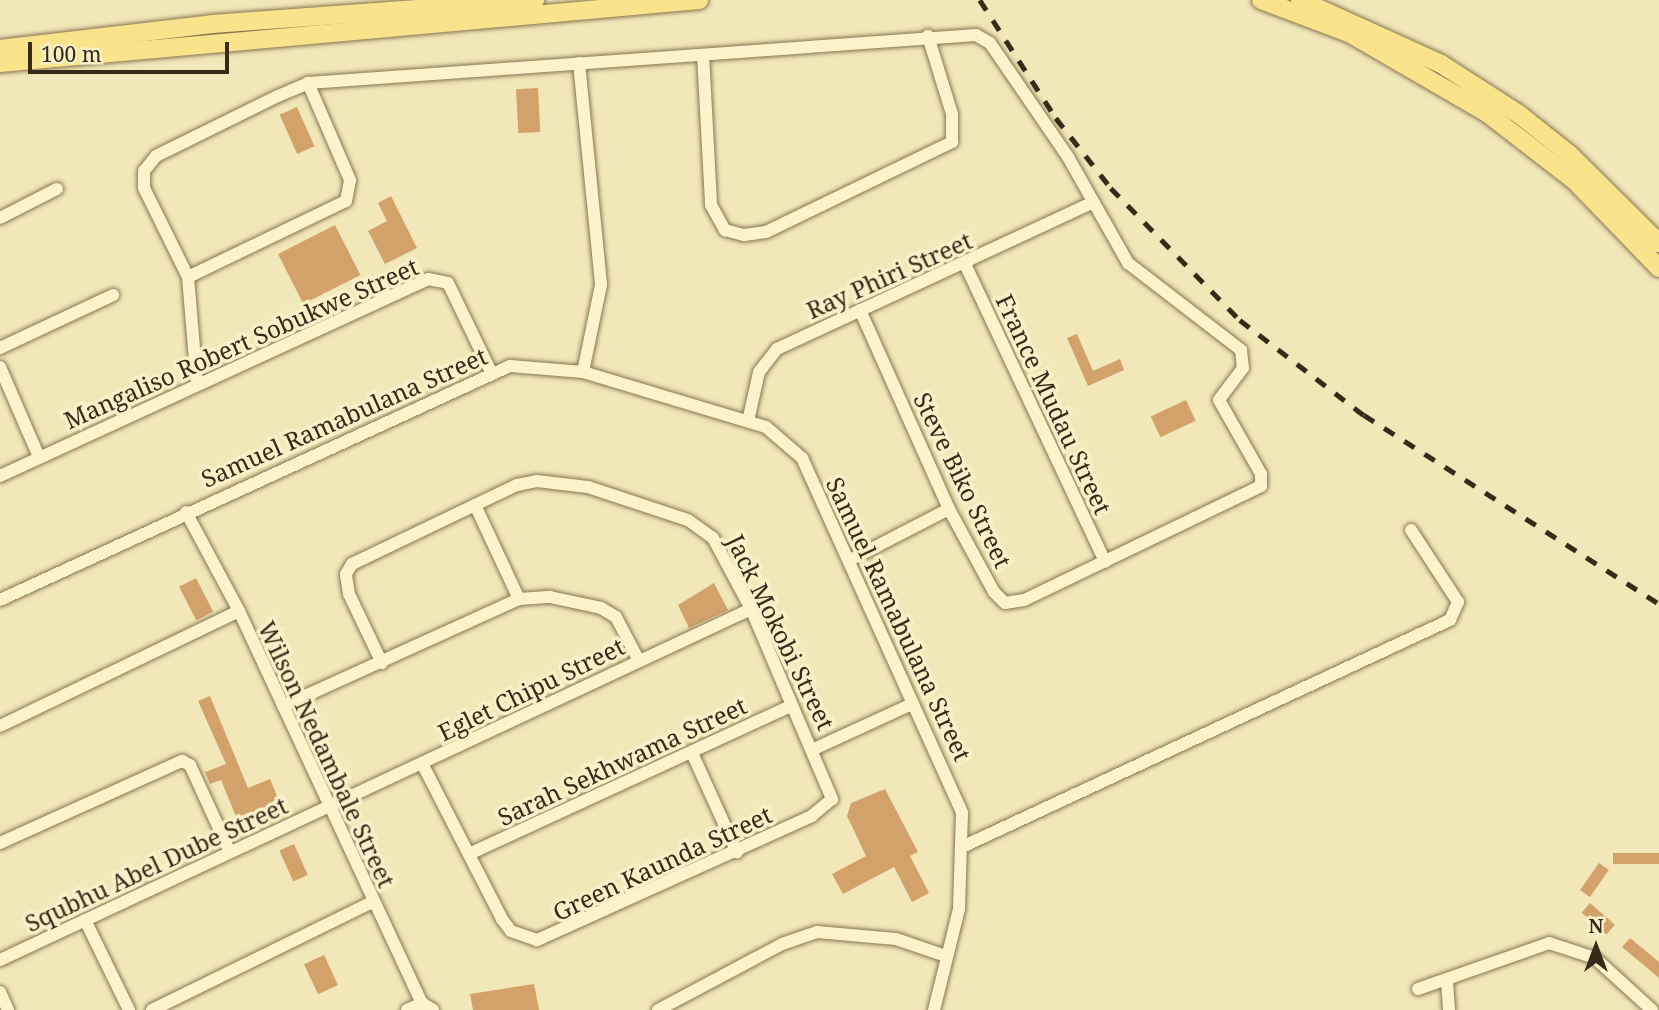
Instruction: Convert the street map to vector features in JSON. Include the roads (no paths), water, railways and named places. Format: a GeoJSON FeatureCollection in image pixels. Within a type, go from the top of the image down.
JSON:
{"type":"FeatureCollection","features":[{"type":"Feature","properties":{"kind":"main road"},"geometry":{"type":"LineString","coordinates":[[359,15],[399,0]]}},
{"type":"Feature","properties":{"kind":"main road"},"geometry":{"type":"LineString","coordinates":[[0,63],[282,41],[435,12],[536,0]]}},
{"type":"Feature","properties":{"kind":"main road"},"geometry":{"type":"LineString","coordinates":[[0,49],[359,15],[699,0]]}},
{"type":"Feature","properties":{"kind":"main road"},"geometry":{"type":"LineString","coordinates":[[1261,0],[1349,33],[1488,113],[1575,181],[1659,268]]}},
{"type":"Feature","properties":{"kind":"main road"},"geometry":{"type":"LineString","coordinates":[[1300,0],[1441,64],[1520,115],[1569,154],[1659,243]]}},
{"type":"Feature","properties":{"kind":"street"},"geometry":{"type":"LineString","coordinates":[[703,55],[711,205],[725,230],[744,235],[766,232],[952,142],[952,114],[928,36]]}},
{"type":"Feature","properties":{"kind":"street"},"geometry":{"type":"LineString","coordinates":[[197,384],[188,277],[145,188],[148,163],[308,83],[928,36],[984,37],[1068,157],[1090,204],[1128,263],[1241,350],[1245,363],[1221,392],[1220,408],[1262,480],[1246,497],[1105,562]]}},
{"type":"Feature","properties":{"kind":"street"},"geometry":{"type":"LineString","coordinates":[[579,63],[601,285],[583,372]]}},
{"type":"Feature","properties":{"kind":"street"},"geometry":{"type":"LineString","coordinates":[[188,277],[346,201],[350,180],[308,83]]}},
{"type":"Feature","properties":{"kind":"street"},"geometry":{"type":"LineString","coordinates":[[0,218],[57,189]]}},
{"type":"Feature","properties":{"kind":"street","name":"Ray Phiri Street"},"geometry":{"type":"LineString","coordinates":[[748,421],[759,372],[769,356],[860,310],[965,264],[1090,204]]}},
{"type":"Feature","properties":{"kind":"street","name":"France Mudau Street"},"geometry":{"type":"LineString","coordinates":[[965,264],[1105,562]]}},
{"type":"Feature","properties":{"kind":"street","name":"Mangaliso Robert Sobukwe Street"},"geometry":{"type":"LineString","coordinates":[[0,475],[428,279],[448,284],[491,372]]}},
{"type":"Feature","properties":{"kind":"street"},"geometry":{"type":"LineString","coordinates":[[0,348],[113,295]]}},
{"type":"Feature","properties":{"kind":"street","name":"Steve Biko Street"},"geometry":{"type":"LineString","coordinates":[[860,310],[949,509],[993,592],[1005,603],[1024,600],[1105,562]]}},
{"type":"Feature","properties":{"kind":"street","name":"Samuel Ramabulana Street"},"geometry":{"type":"LineString","coordinates":[[0,600],[491,372],[526,366],[583,372],[748,421],[776,432],[803,458],[912,704],[954,790],[964,846],[959,909],[935,1005]]}},
{"type":"Feature","properties":{"kind":"street"},"geometry":{"type":"LineString","coordinates":[[0,367],[39,457]]}},
{"type":"Feature","properties":{"kind":"street","name":"Jack Mokobi Street"},"geometry":{"type":"LineString","coordinates":[[382,663],[349,594],[349,568],[517,485],[555,482],[588,487],[688,520],[713,538],[751,609],[792,706],[814,749]]}},
{"type":"Feature","properties":{"kind":"street"},"geometry":{"type":"LineString","coordinates":[[475,505],[519,599]]}},
{"type":"Feature","properties":{"kind":"street"},"geometry":{"type":"LineString","coordinates":[[850,560],[949,509]]}},
{"type":"Feature","properties":{"kind":"street","name":"Wilson Nedambale Street"},"geometry":{"type":"LineString","coordinates":[[186,512],[239,611],[372,902],[427,1006]]}},
{"type":"Feature","properties":{"kind":"street"},"geometry":{"type":"LineString","coordinates":[[964,846],[1450,620],[1458,602],[1411,530]]}},
{"type":"Feature","properties":{"kind":"street"},"geometry":{"type":"LineString","coordinates":[[284,706],[519,599],[550,597],[601,608],[616,617],[639,661]]}},
{"type":"Feature","properties":{"kind":"street","name":"Eglet Chipu Street"},"geometry":{"type":"LineString","coordinates":[[330,807],[751,609]]}},
{"type":"Feature","properties":{"kind":"street"},"geometry":{"type":"LineString","coordinates":[[0,726],[239,611]]}},
{"type":"Feature","properties":{"kind":"street"},"geometry":{"type":"LineString","coordinates":[[814,749],[912,704]]}},
{"type":"Feature","properties":{"kind":"street","name":"Sarah Sekhwama Street"},"geometry":{"type":"LineString","coordinates":[[469,854],[792,706]]}},
{"type":"Feature","properties":{"kind":"street","name":"Green Kaunda Street"},"geometry":{"type":"LineString","coordinates":[[423,765],[502,919],[511,930],[537,940],[737,852],[827,807],[832,792],[814,749]]}},
{"type":"Feature","properties":{"kind":"street"},"geometry":{"type":"LineString","coordinates":[[692,754],[737,852]]}},
{"type":"Feature","properties":{"kind":"street"},"geometry":{"type":"LineString","coordinates":[[0,844],[182,761],[190,765],[229,850]]}},
{"type":"Feature","properties":{"kind":"street","name":"Squbhu Abel Dube Street"},"geometry":{"type":"LineString","coordinates":[[0,960],[229,850],[330,807]]}},
{"type":"Feature","properties":{"kind":"street"},"geometry":{"type":"LineString","coordinates":[[152,1010],[372,902]]}},
{"type":"Feature","properties":{"kind":"street"},"geometry":{"type":"LineString","coordinates":[[85,920],[129,1010]]}},
{"type":"Feature","properties":{"kind":"street"},"geometry":{"type":"LineString","coordinates":[[658,1010],[782,944],[817,932],[884,937],[946,956]]}},
{"type":"Feature","properties":{"kind":"street"},"geometry":{"type":"LineString","coordinates":[[1418,989],[1447,981],[1538,943],[1559,944],[1595,958],[1649,1009]]}},
{"type":"Feature","properties":{"kind":"street"},"geometry":{"type":"LineString","coordinates":[[1447,981],[1449,1010]]}},
{"type":"Feature","properties":{"kind":"street"},"geometry":{"type":"LineString","coordinates":[[0,992],[8,1010]]}},
{"type":"Feature","properties":{"kind":"street"},"geometry":{"type":"LineString","coordinates":[[407,1010],[427,1006]]}},
{"type":"Feature","properties":{"kind":"railway"},"geometry":{"type":"LineString","coordinates":[[980,0],[1056,118],[1111,188],[1240,320],[1364,415],[1659,604]]}}]}
